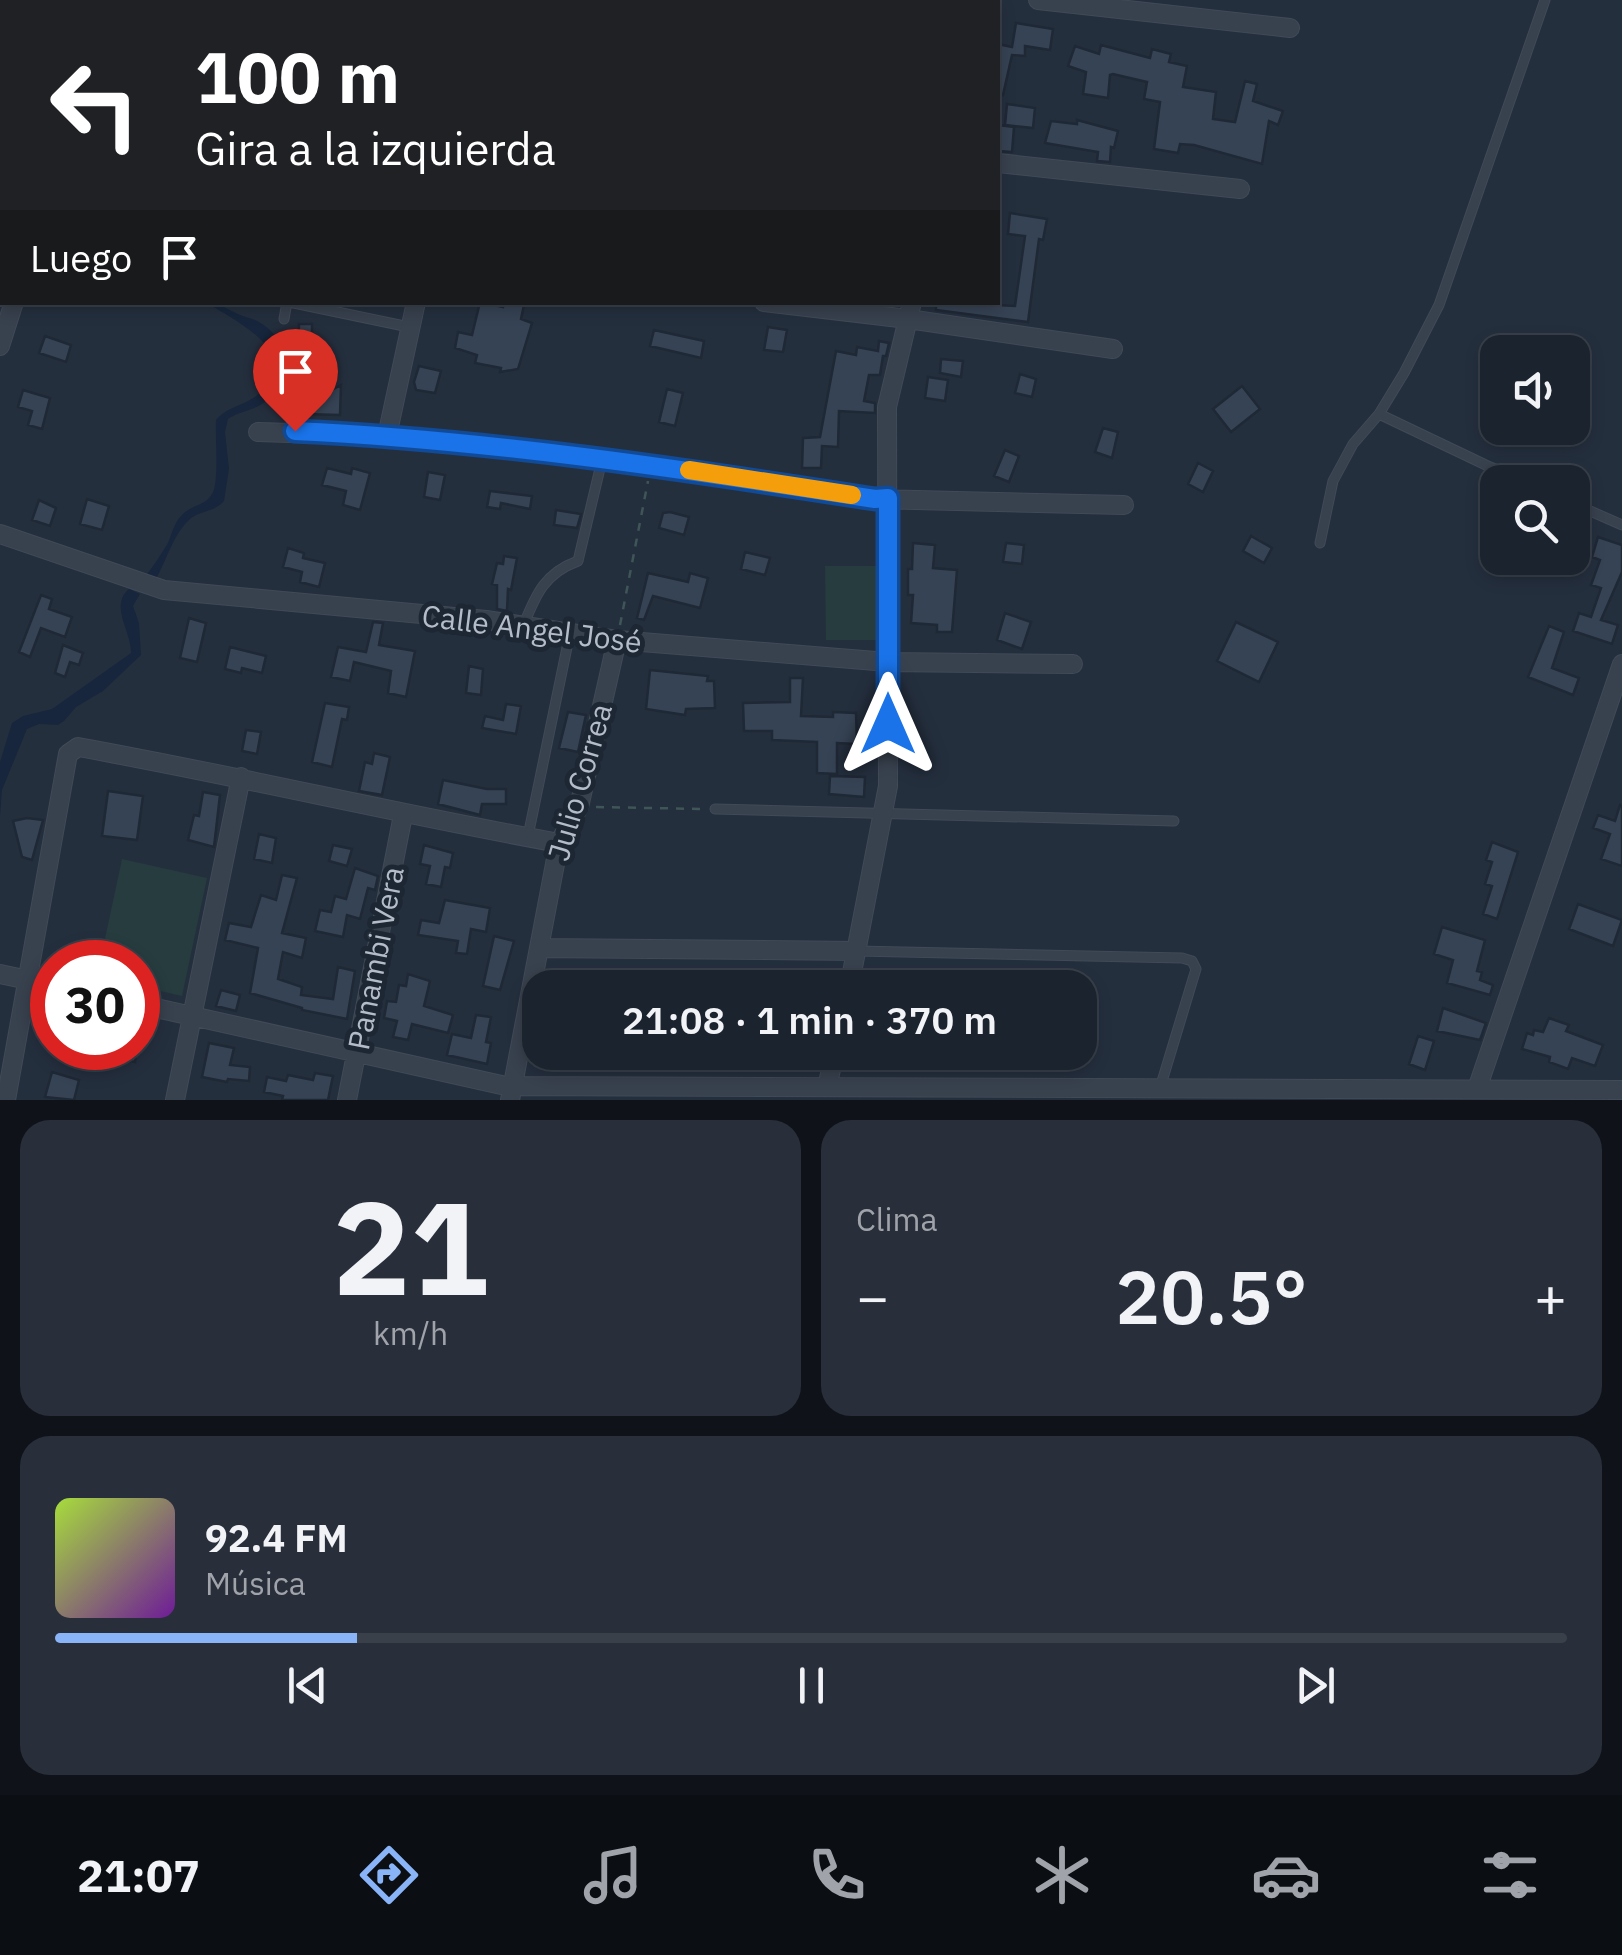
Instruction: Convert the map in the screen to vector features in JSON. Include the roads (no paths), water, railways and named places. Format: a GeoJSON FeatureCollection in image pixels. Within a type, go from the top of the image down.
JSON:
{"type":"FeatureCollection","features":[{"type":"Feature","properties":{"kind":"street"},"geometry":{"type":"LineString","coordinates":[[1038,0],[1290,28]]}},
{"type":"Feature","properties":{"kind":"street"},"geometry":{"type":"LineString","coordinates":[[1000,163],[1240,189]]}},
{"type":"Feature","properties":{"kind":"street"},"geometry":{"type":"LineString","coordinates":[[0,346],[13,305]]}},
{"type":"Feature","properties":{"kind":"street"},"geometry":{"type":"LineString","coordinates":[[387,436],[415,305]]}},
{"type":"Feature","properties":{"kind":"street"},"geometry":{"type":"LineString","coordinates":[[819,305],[910,310],[1114,350]]}},
{"type":"Feature","properties":{"kind":"street"},"geometry":{"type":"LineString","coordinates":[[852,970],[888,786],[888,407],[910,310]]}},
{"type":"Feature","properties":{"kind":"street"},"geometry":{"type":"LineString","coordinates":[[258,432],[387,436],[652,465],[875,499],[1124,505]]}},
{"type":"Feature","properties":{"kind":"street","name":"Calle Angel José"},"geometry":{"type":"LineString","coordinates":[[0,534],[164,590],[524,626],[617,640],[888,662],[1073,664]]}},
{"type":"Feature","properties":{"kind":"street","name":"Julio Correa"},"geometry":{"type":"LineString","coordinates":[[512,1093],[558,843],[578,807],[617,640]]}},
{"type":"Feature","properties":{"kind":"street"},"geometry":{"type":"LineString","coordinates":[[1477,1090],[1622,664]]}},
{"type":"Feature","properties":{"kind":"street"},"geometry":{"type":"LineString","coordinates":[[37,940],[68,754],[78,747],[558,843]]}},
{"type":"Feature","properties":{"kind":"street"},"geometry":{"type":"LineString","coordinates":[[175,1100],[240,777]]}},
{"type":"Feature","properties":{"kind":"street","name":"Panambi Vera"},"geometry":{"type":"LineString","coordinates":[[346,1100],[403,815]]}},
{"type":"Feature","properties":{"kind":"street"},"geometry":{"type":"LineString","coordinates":[[539,948],[856,952]]}},
{"type":"Feature","properties":{"kind":"street"},"geometry":{"type":"LineString","coordinates":[[0,974],[30,980],[6,1100]]}},
{"type":"Feature","properties":{"kind":"street"},"geometry":{"type":"LineString","coordinates":[[160,1009],[356,1052],[512,1093],[828,1087],[892,1094],[1096,1094],[1160,1088],[1341,1094],[1622,1090]]}},
{"type":"Feature","properties":{"kind":"street"},"geometry":{"type":"LineString","coordinates":[[828,1087],[831,1070]]}},
{"type":"Feature","properties":{"kind":"lane"},"geometry":{"type":"LineString","coordinates":[[1320,543],[1333,481],[1354,444],[1379,414],[1427,332],[1450,277],[1545,0]]}},
{"type":"Feature","properties":{"kind":"lane"},"geometry":{"type":"LineString","coordinates":[[284,319],[287,305]]}},
{"type":"Feature","properties":{"kind":"lane"},"geometry":{"type":"LineString","coordinates":[[303,305],[410,327]]}},
{"type":"Feature","properties":{"kind":"lane"},"geometry":{"type":"LineString","coordinates":[[1379,414],[1486,465]]}},
{"type":"Feature","properties":{"kind":"lane"},"geometry":{"type":"LineString","coordinates":[[524,626],[538,587],[578,561],[602,460]]}},
{"type":"Feature","properties":{"kind":"lane"},"geometry":{"type":"LineString","coordinates":[[1590,511],[1622,525]]}},
{"type":"Feature","properties":{"kind":"lane"},"geometry":{"type":"LineString","coordinates":[[528,838],[570,633]]}},
{"type":"Feature","properties":{"kind":"lane"},"geometry":{"type":"LineString","coordinates":[[714,809],[1174,821]]}},
{"type":"Feature","properties":{"kind":"lane"},"geometry":{"type":"LineString","coordinates":[[856,952],[1192,961],[1196,969],[1160,1088]]}},
{"type":"Feature","properties":{"kind":"water"},"geometry":{"type":"Polygon","coordinates":[[[210,305],[222,306],[269,329],[281,347],[281,377],[265,402],[228,419],[225,432],[229,469],[224,501],[192,517],[182,527],[155,581],[145,577],[168,543],[177,521],[213,492],[216,420],[256,396],[270,382],[275,368],[272,354],[263,342],[210,305]]]}},
{"type":"Feature","properties":{"kind":"water"},"geometry":{"type":"Polygon","coordinates":[[[129,589],[140,594],[133,606],[139,623],[141,655],[103,691],[76,707],[58,725],[39,724],[27,729],[2,790],[0,817],[0,762],[12,723],[52,709],[131,653],[121,611],[123,596],[129,589]]]}}]}
